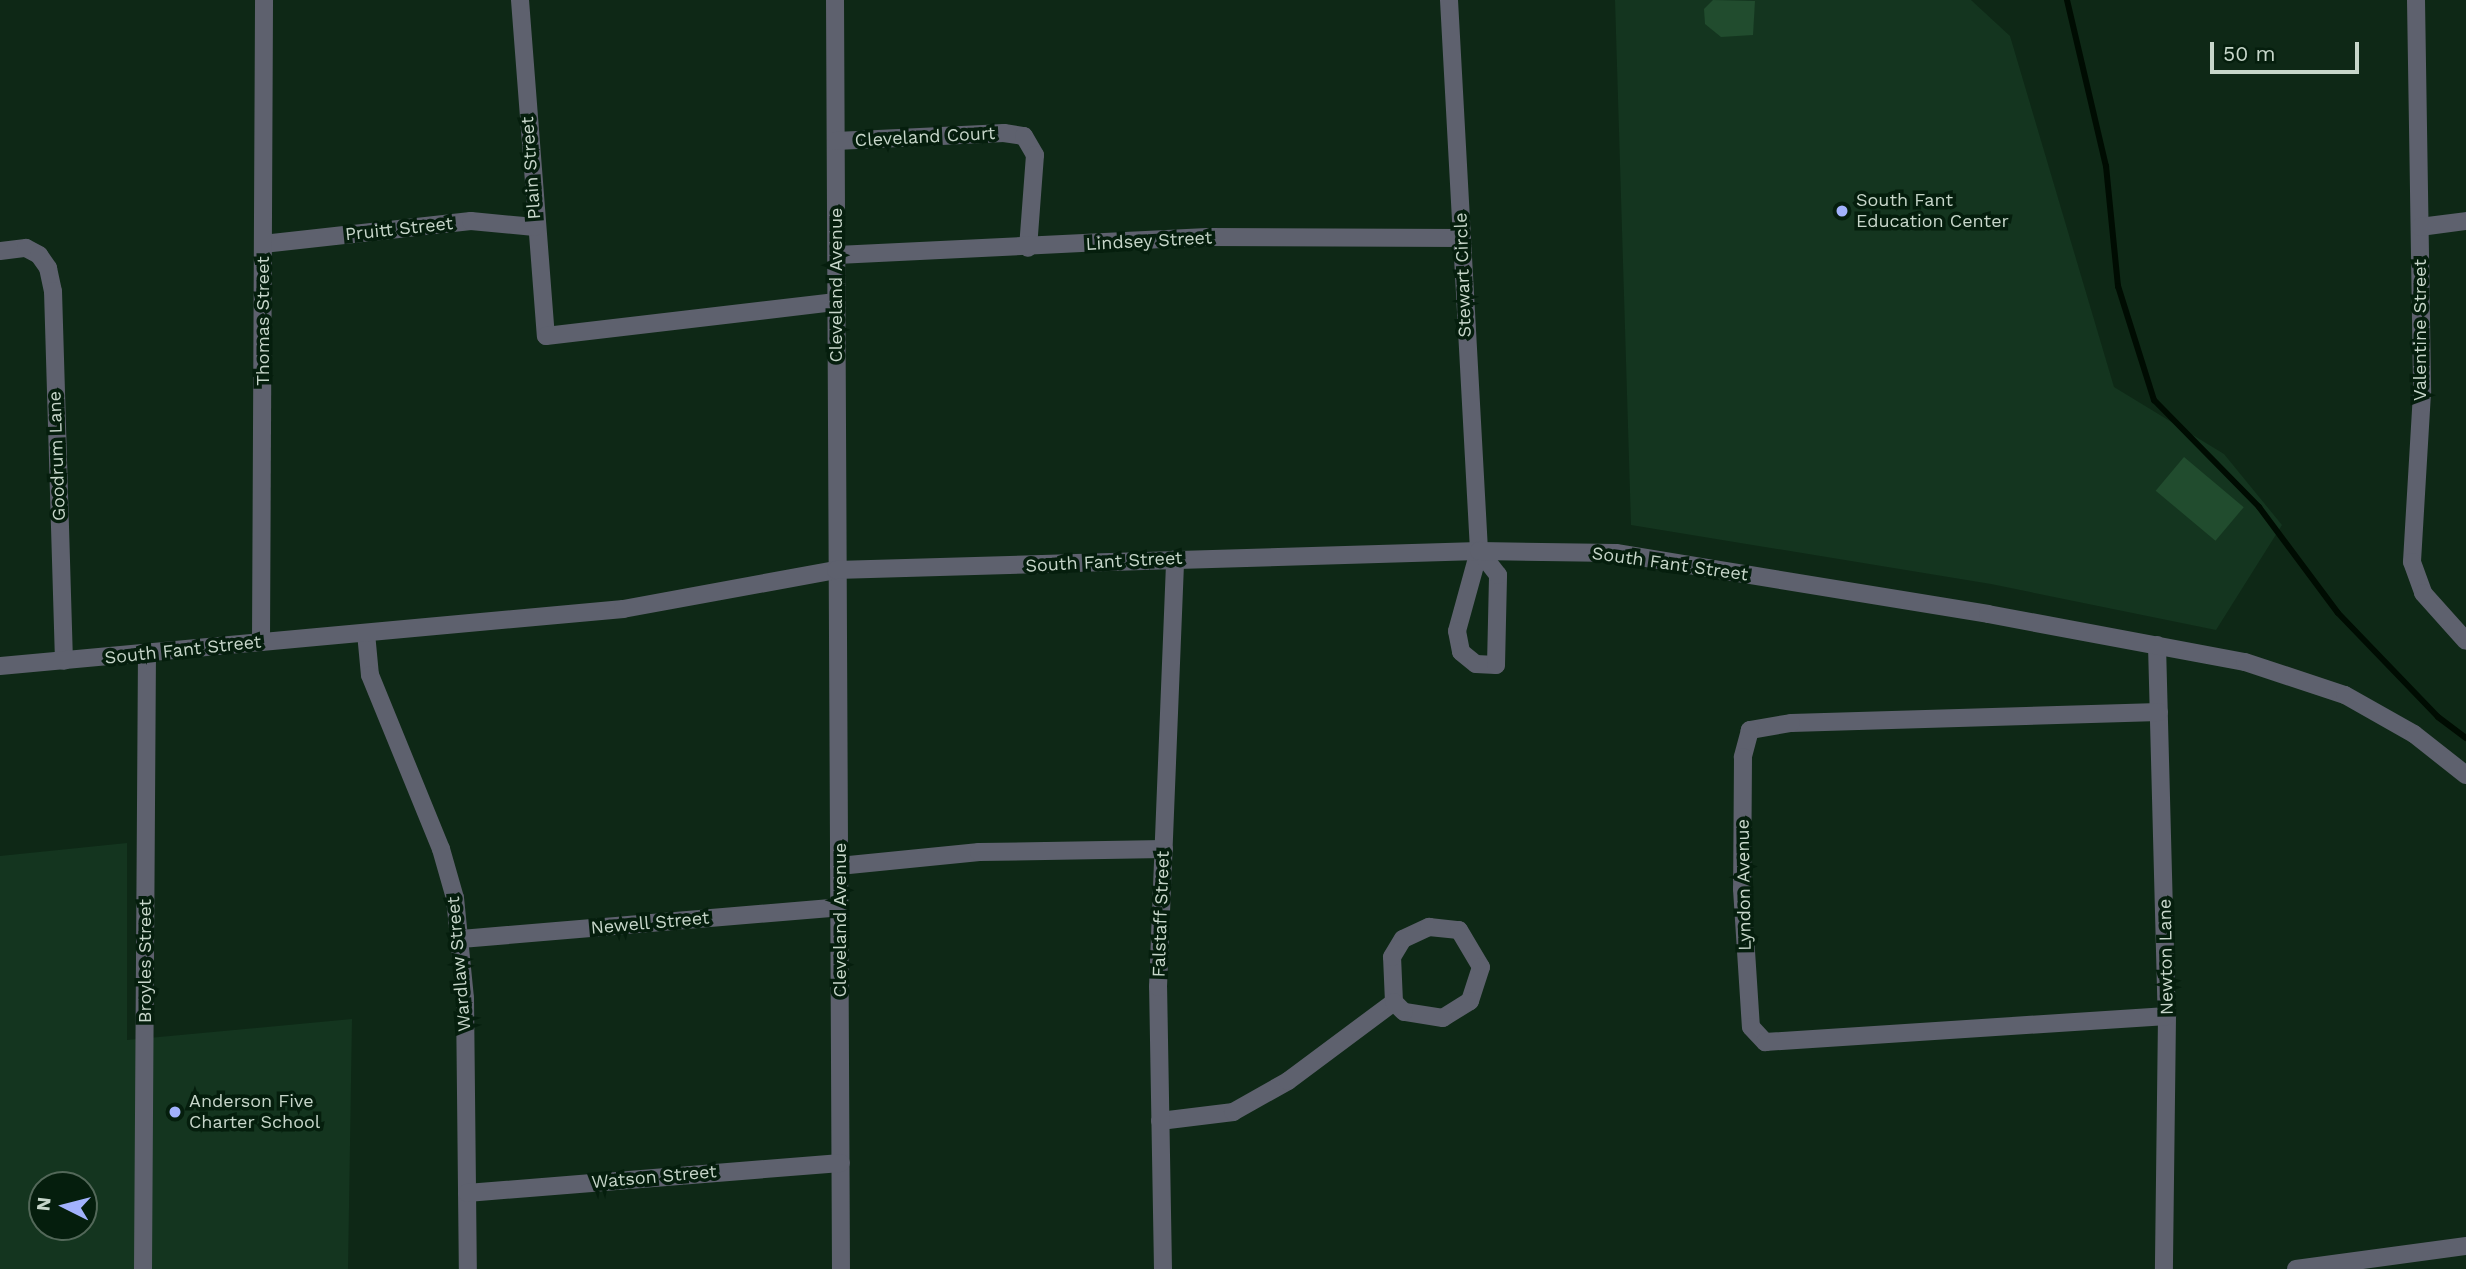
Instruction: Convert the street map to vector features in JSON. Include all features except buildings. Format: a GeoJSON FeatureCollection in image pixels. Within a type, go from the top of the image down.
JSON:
{"type":"FeatureCollection","features":[{"type":"Feature","properties":{"kind":"street","name":"Thomas Street"},"geometry":{"type":"LineString","coordinates":[[261,642],[264,0]]}},
{"type":"Feature","properties":{"kind":"street","name":"Plain Street"},"geometry":{"type":"LineString","coordinates":[[520,0],[535,227],[546,336],[836,302]]}},
{"type":"Feature","properties":{"kind":"street","name":"Cleveland Avenue"},"geometry":{"type":"LineString","coordinates":[[835,0],[841,1269]]}},
{"type":"Feature","properties":{"kind":"street","name":"Stewart Circle"},"geometry":{"type":"LineString","coordinates":[[1449,0],[1479,551],[1457,631],[1461,652],[1476,664],[1496,665],[1498,575],[1479,551]]}},
{"type":"Feature","properties":{"kind":"street","name":"Valentine Street"},"geometry":{"type":"LineString","coordinates":[[2416,0],[2422,393],[2413,562],[2423,593],[2466,641]]}},
{"type":"Feature","properties":{"kind":"street","name":"Cleveland Court"},"geometry":{"type":"LineString","coordinates":[[836,141],[1004,133],[1024,136],[1035,155],[1028,248]]}},
{"type":"Feature","properties":{"kind":"street","name":"Pruitt Street"},"geometry":{"type":"LineString","coordinates":[[263,244],[471,221],[535,227]]}},
{"type":"Feature","properties":{"kind":"street"},"geometry":{"type":"LineString","coordinates":[[2420,227],[2466,221]]}},
{"type":"Feature","properties":{"kind":"street","name":"Lindsey Street"},"geometry":{"type":"LineString","coordinates":[[836,255],[1028,248],[1208,237],[1462,238]]}},
{"type":"Feature","properties":{"kind":"street","name":"Goodrum Lane"},"geometry":{"type":"LineString","coordinates":[[0,251],[26,248],[40,255],[48,268],[53,291],[64,661]]}},
{"type":"Feature","properties":{"kind":"street","name":"South Fant Street"},"geometry":{"type":"LineString","coordinates":[[836,570],[909,571],[1175,559],[1479,551],[1616,554],[2245,662],[2320,685],[2391,720],[2466,775]]}},
{"type":"Feature","properties":{"kind":"street","name":"Falstaff Street"},"geometry":{"type":"LineString","coordinates":[[1163,1269],[1158,987],[1175,559]]}},
{"type":"Feature","properties":{"kind":"street"},"geometry":{"type":"LineString","coordinates":[[366,633],[623,609],[836,570]]}},
{"type":"Feature","properties":{"kind":"street","name":"South Fant Street"},"geometry":{"type":"LineString","coordinates":[[0,666],[366,633]]}},
{"type":"Feature","properties":{"kind":"street","name":"Wardlaw Street"},"geometry":{"type":"LineString","coordinates":[[366,633],[370,675],[441,849],[455,898],[461,939],[468,1269]]}},
{"type":"Feature","properties":{"kind":"street","name":"Newton Lane"},"geometry":{"type":"LineString","coordinates":[[2157,645],[2167,1016],[2164,1269]]}},
{"type":"Feature","properties":{"kind":"street","name":"Broyles Street"},"geometry":{"type":"LineString","coordinates":[[143,1269],[147,653]]}},
{"type":"Feature","properties":{"kind":"street","name":"Lyndon Avenue"},"geometry":{"type":"LineString","coordinates":[[2159,712],[1791,723],[1750,730],[1743,757],[1742,889],[1751,1027],[1765,1042],[2167,1016]]}},
{"type":"Feature","properties":{"kind":"street"},"geometry":{"type":"LineString","coordinates":[[839,866],[979,852],[1164,849]]}},
{"type":"Feature","properties":{"kind":"street","name":"Newell Street"},"geometry":{"type":"LineString","coordinates":[[461,939],[840,907]]}},
{"type":"Feature","properties":{"kind":"street"},"geometry":{"type":"LineString","coordinates":[[1429,926],[1459,930],[1481,967],[1470,1001],[1443,1018],[1404,1012],[1394,1002],[1392,957],[1403,939],[1429,926]]}},
{"type":"Feature","properties":{"kind":"street"},"geometry":{"type":"LineString","coordinates":[[1160,1121],[1233,1112],[1288,1082],[1394,1002]]}},
{"type":"Feature","properties":{"kind":"street","name":"Watson Street"},"geometry":{"type":"LineString","coordinates":[[467,1194],[841,1163]]}},
{"type":"Feature","properties":{"kind":"street"},"geometry":{"type":"LineString","coordinates":[[2296,1269],[2466,1246]]}},
{"type":"Feature","properties":{"kind":"shaded area","name":"South Fant Education Center"},"geometry":{"type":"Polygon","coordinates":[[[1615,0],[1971,0],[2010,36],[2114,387],[2224,454],[2282,525],[2216,630],[1991,584],[1631,525],[1615,0]]]}},
{"type":"Feature","properties":{"kind":"shaded area"},"geometry":{"type":"Polygon","coordinates":[[[1713,0],[1755,1],[1753,35],[1721,37],[1705,24],[1704,9],[1713,0]]]}},
{"type":"Feature","properties":{"kind":"shaded area"},"geometry":{"type":"Polygon","coordinates":[[[2184,457],[2244,507],[2215,541],[2156,491],[2184,457]]]}},
{"type":"Feature","properties":{"kind":"shaded area","name":"Anderson Five Charter School"},"geometry":{"type":"Polygon","coordinates":[[[127,843],[127,1040],[352,1019],[348,1269],[0,1269],[0,856],[127,843]]]}},
{"type":"Feature","properties":{"kind":"waterway"},"geometry":{"type":"LineString","coordinates":[[2067,0],[2106,166],[2118,286],[2154,400],[2259,507],[2338,613],[2438,717],[2466,738]]}},
{"type":"Feature","properties":{"kind":"place","name":"South Fant Education Center"},"geometry":{"type":"Point","coordinates":[1842,211]}},
{"type":"Feature","properties":{"kind":"place","name":"Anderson Five Charter School"},"geometry":{"type":"Point","coordinates":[175,1112]}}]}
